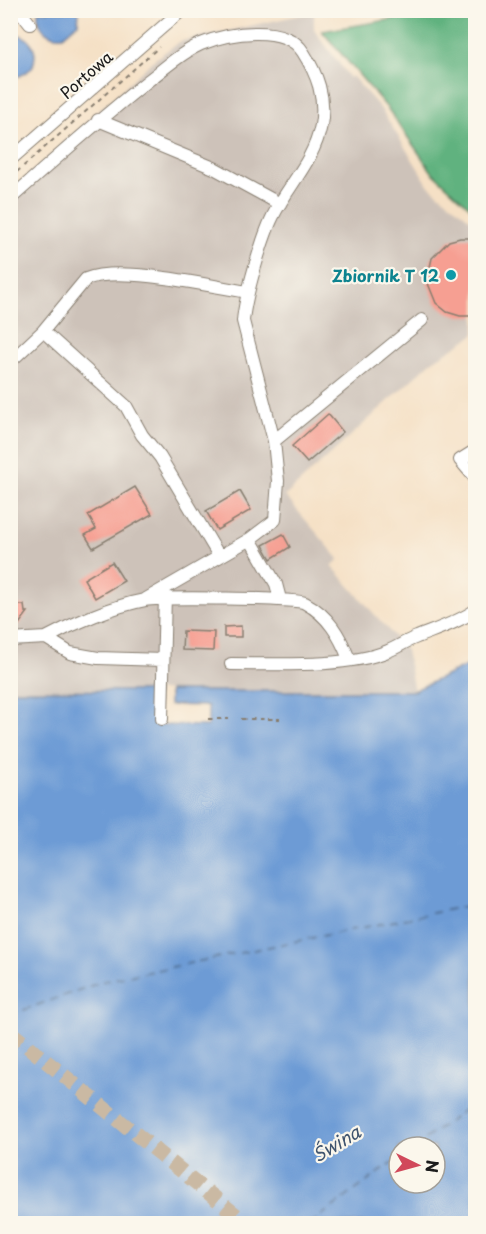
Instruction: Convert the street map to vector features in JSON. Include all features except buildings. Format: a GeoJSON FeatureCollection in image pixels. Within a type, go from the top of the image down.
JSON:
{"type":"FeatureCollection","features":[{"type":"Feature","properties":{"kind":"street"},"geometry":{"type":"LineString","coordinates":[[19,10],[30,24]]}},
{"type":"Feature","properties":{"kind":"street","name":"Portowa"},"geometry":{"type":"LineString","coordinates":[[10,160],[182,10]]}},
{"type":"Feature","properties":{"kind":"street"},"geometry":{"type":"LineString","coordinates":[[10,199],[98,120],[183,54],[202,44],[246,34],[265,33],[286,36],[300,48],[316,72],[321,87],[322,121],[316,148],[271,219],[248,292],[243,321],[274,441],[278,481],[275,520],[250,539],[146,599],[69,626],[46,638],[10,640]]}},
{"type":"Feature","properties":{"kind":"street"},"geometry":{"type":"LineString","coordinates":[[98,120],[214,168],[279,204]]}},
{"type":"Feature","properties":{"kind":"street"},"geometry":{"type":"LineString","coordinates":[[10,362],[43,331],[86,279],[95,275],[145,277],[248,292]]}},
{"type":"Feature","properties":{"kind":"street"},"geometry":{"type":"LineString","coordinates":[[274,441],[422,320]]}},
{"type":"Feature","properties":{"kind":"street"},"geometry":{"type":"LineString","coordinates":[[43,331],[126,406],[219,556]]}},
{"type":"Feature","properties":{"kind":"street"},"geometry":{"type":"LineString","coordinates":[[476,450],[460,460],[476,479]]}},
{"type":"Feature","properties":{"kind":"street"},"geometry":{"type":"LineString","coordinates":[[250,539],[276,584],[280,599]]}},
{"type":"Feature","properties":{"kind":"street"},"geometry":{"type":"LineString","coordinates":[[162,719],[166,586]]}},
{"type":"Feature","properties":{"kind":"street"},"geometry":{"type":"LineString","coordinates":[[146,599],[296,599],[323,616],[340,635],[349,659]]}},
{"type":"Feature","properties":{"kind":"street"},"geometry":{"type":"LineString","coordinates":[[231,664],[303,663],[349,659],[387,651],[399,644],[460,621],[476,610]]}},
{"type":"Feature","properties":{"kind":"street"},"geometry":{"type":"LineString","coordinates":[[46,638],[70,653],[98,658],[163,660]]}},
{"type":"Feature","properties":{"kind":"path"},"geometry":{"type":"LineString","coordinates":[[185,23],[199,10]]}},
{"type":"Feature","properties":{"kind":"path"},"geometry":{"type":"LineString","coordinates":[[10,178],[163,43]]}},
{"type":"Feature","properties":{"kind":"path"},"geometry":{"type":"LineString","coordinates":[[208,719],[229,719]]}},
{"type":"Feature","properties":{"kind":"path"},"geometry":{"type":"LineString","coordinates":[[241,719],[280,719]]}},
{"type":"Feature","properties":{"kind":"shaded area"},"geometry":{"type":"Polygon","coordinates":[[[314,12],[314,30],[350,78],[352,76],[381,109],[429,186],[475,223],[475,334],[431,362],[285,496],[339,559],[332,566],[406,650],[414,691],[11,690],[11,191],[155,59],[181,41],[314,12]]]}},
{"type":"Feature","properties":{"kind":"green space"},"geometry":{"type":"Polygon","coordinates":[[[442,11],[475,11],[475,212],[432,172],[388,109],[322,31],[442,11]]]}},
{"type":"Feature","properties":{"kind":"water"},"geometry":{"type":"Polygon","coordinates":[[[38,11],[79,11],[78,23],[63,36],[52,35],[41,26],[38,11]]]}},
{"type":"Feature","properties":{"kind":"water"},"geometry":{"type":"Polygon","coordinates":[[[11,35],[18,35],[28,40],[34,49],[32,68],[20,76],[11,76],[11,35]]]}},
{"type":"Feature","properties":{"kind":"water","name":"Świna"},"geometry":{"type":"Polygon","coordinates":[[[475,662],[475,1223],[11,1224],[11,690],[156,691],[157,725],[208,726],[208,706],[169,705],[169,691],[413,691],[475,662]]]}},
{"type":"Feature","properties":{"kind":"ferry route"},"geometry":{"type":"LineString","coordinates":[[10,1015],[104,981],[476,904]]}},
{"type":"Feature","properties":{"kind":"ferry route"},"geometry":{"type":"LineString","coordinates":[[431,1135],[476,1102]]}},
{"type":"Feature","properties":{"kind":"ferry route"},"geometry":{"type":"LineString","coordinates":[[310,1224],[387,1167]]}},
{"type":"Feature","properties":{"kind":"tunnel"},"geometry":{"type":"LineString","coordinates":[[10,1032],[247,1224]]}},
{"type":"Feature","properties":{"kind":"place","name":"Zbiornik T 12"},"geometry":{"type":"Point","coordinates":[451,275]}}]}
